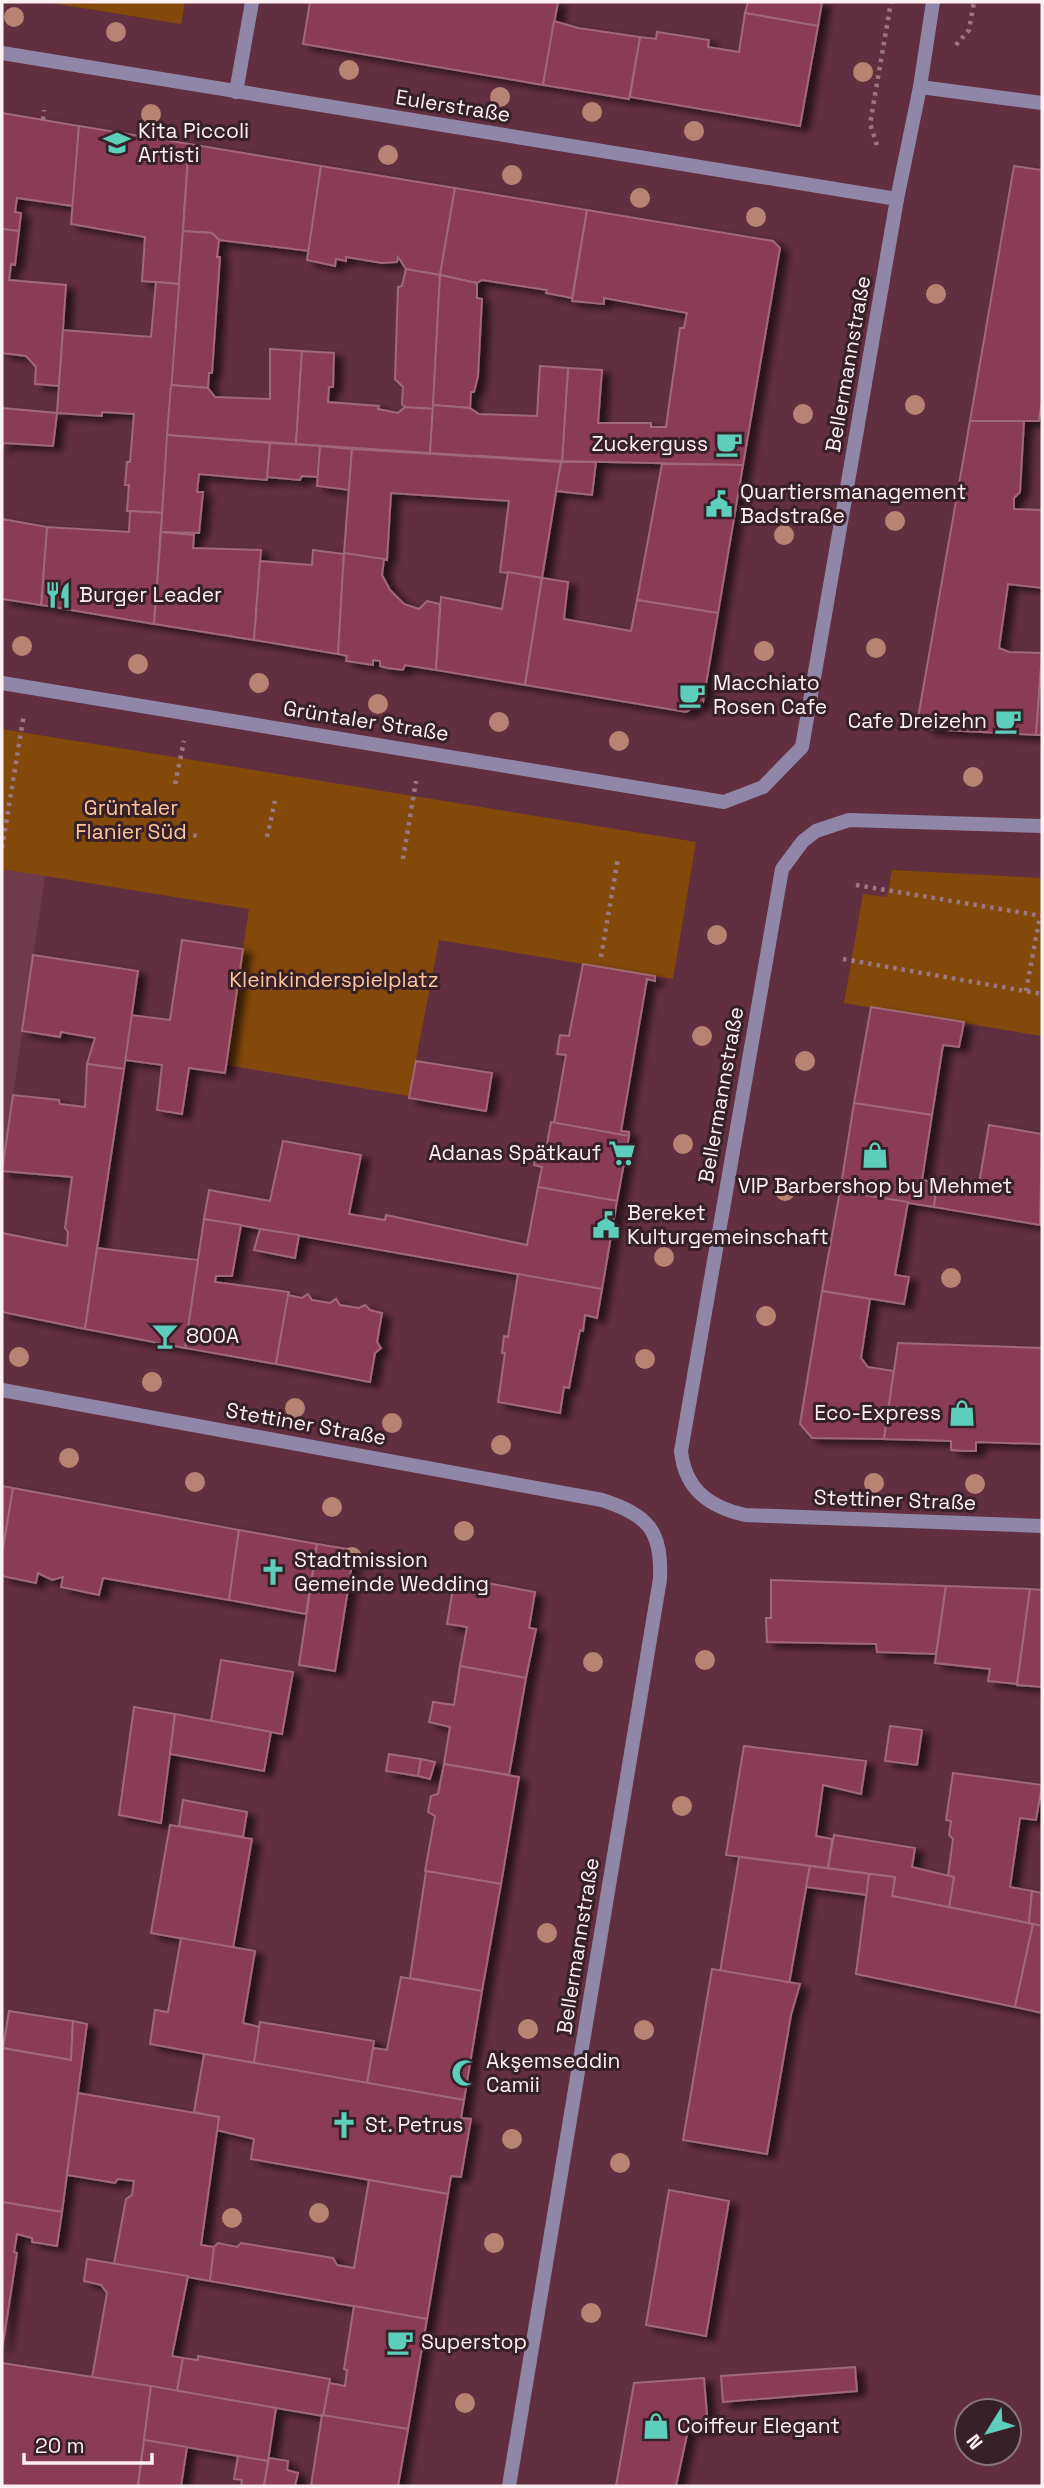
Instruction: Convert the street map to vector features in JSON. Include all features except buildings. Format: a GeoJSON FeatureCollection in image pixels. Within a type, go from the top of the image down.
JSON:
{"type":"FeatureCollection","features":[{"type":"Feature","properties":{"kind":"street"},"geometry":{"type":"LineString","coordinates":[[236,92],[251,2]]}},
{"type":"Feature","properties":{"kind":"street","name":"Bellermannstraße"},"geometry":{"type":"LineString","coordinates":[[724,802],[747,795],[778,774],[802,747],[933,2]]}},
{"type":"Feature","properties":{"kind":"street","name":"Eulerstraße"},"geometry":{"type":"LineString","coordinates":[[2,53],[897,199]]}},
{"type":"Feature","properties":{"kind":"street"},"geometry":{"type":"LineString","coordinates":[[920,87],[1042,103]]}},
{"type":"Feature","properties":{"kind":"street","name":"Grüntaler Straße"},"geometry":{"type":"LineString","coordinates":[[2,683],[724,802]]}},
{"type":"Feature","properties":{"kind":"street","name":"Bellermannstraße"},"geometry":{"type":"LineString","coordinates":[[681,1451],[782,869],[803,841],[816,831],[831,824],[865,818],[1042,826]]}},
{"type":"Feature","properties":{"kind":"street","name":"Stettiner Straße"},"geometry":{"type":"LineString","coordinates":[[2,1390],[602,1500],[638,1515],[653,1530],[659,1548],[660,1579]]}},
{"type":"Feature","properties":{"kind":"street","name":"Stettiner Straße"},"geometry":{"type":"LineString","coordinates":[[681,1451],[687,1476],[707,1502],[745,1515],[1042,1526]]}},
{"type":"Feature","properties":{"kind":"street","name":"Bellermannstraße"},"geometry":{"type":"LineString","coordinates":[[509,2486],[660,1579]]}},
{"type":"Feature","properties":{"kind":"path"},"geometry":{"type":"LineString","coordinates":[[870,124],[891,2]]}},
{"type":"Feature","properties":{"kind":"path"},"geometry":{"type":"LineString","coordinates":[[969,30],[974,2]]}},
{"type":"Feature","properties":{"kind":"path"},"geometry":{"type":"LineString","coordinates":[[43,120],[44,110]]}},
{"type":"Feature","properties":{"kind":"path"},"geometry":{"type":"LineString","coordinates":[[2,848],[29,687]]}},
{"type":"Feature","properties":{"kind":"path"},"geometry":{"type":"LineString","coordinates":[[175,784],[189,713]]}},
{"type":"Feature","properties":{"kind":"path"},"geometry":{"type":"LineString","coordinates":[[403,859],[421,751]]}},
{"type":"Feature","properties":{"kind":"path"},"geometry":{"type":"LineString","coordinates":[[267,838],[275,801]]}},
{"type":"Feature","properties":{"kind":"path"},"geometry":{"type":"LineString","coordinates":[[168,832],[198,836]]}},
{"type":"Feature","properties":{"kind":"path"},"geometry":{"type":"LineString","coordinates":[[601,957],[618,858]]}},
{"type":"Feature","properties":{"kind":"path"},"geometry":{"type":"LineString","coordinates":[[856,885],[1041,916],[1026,991]]}},
{"type":"Feature","properties":{"kind":"path"},"geometry":{"type":"LineString","coordinates":[[843,959],[1042,994]]}},
{"type":"Feature","properties":{"kind":"shaded area"},"geometry":{"type":"Polygon","coordinates":[[[2,869],[45,876],[2,1171],[2,869]]]}},
{"type":"Feature","properties":{"kind":"green space"},"geometry":{"type":"Polygon","coordinates":[[[46,2],[185,2],[181,24],[46,2]]]}},
{"type":"Feature","properties":{"kind":"green space"},"geometry":{"type":"Polygon","coordinates":[[[2,729],[696,842],[673,979],[439,940],[409,1096],[226,1065],[249,909],[2,869],[2,729]]]}},
{"type":"Feature","properties":{"kind":"green space"},"geometry":{"type":"Polygon","coordinates":[[[892,870],[1042,878],[1042,1036],[844,1003],[863,894],[887,897],[892,870]]]}},
{"type":"Feature","properties":{"kind":"place","name":"Kita Piccoli Artisti"},"geometry":{"type":"Point","coordinates":[117,143]}},
{"type":"Feature","properties":{"kind":"place","name":"Zuckerguss"},"geometry":{"type":"Point","coordinates":[729,444]}},
{"type":"Feature","properties":{"kind":"place","name":"Quartiersmanagement Badstraße"},"geometry":{"type":"Point","coordinates":[719,504]}},
{"type":"Feature","properties":{"kind":"place","name":"Burger Leader"},"geometry":{"type":"Point","coordinates":[58,595]}},
{"type":"Feature","properties":{"kind":"place","name":"Macchiato Rosen Cafe"},"geometry":{"type":"Point","coordinates":[692,695]}},
{"type":"Feature","properties":{"kind":"place","name":"Cafe Dreizehn"},"geometry":{"type":"Point","coordinates":[1008,721]}},
{"type":"Feature","properties":{"kind":"place","name":"Adanas Spätkauf"},"geometry":{"type":"Point","coordinates":[622,1153]}},
{"type":"Feature","properties":{"kind":"place","name":"VIP Barbershop by Mehmet"},"geometry":{"type":"Point","coordinates":[875,1155]}},
{"type":"Feature","properties":{"kind":"place","name":"Bereket Kulturgemeinschaft"},"geometry":{"type":"Point","coordinates":[606,1225]}},
{"type":"Feature","properties":{"kind":"place","name":"800A"},"geometry":{"type":"Point","coordinates":[165,1336]}},
{"type":"Feature","properties":{"kind":"place","name":"Eco-Express"},"geometry":{"type":"Point","coordinates":[962,1413]}},
{"type":"Feature","properties":{"kind":"place","name":"Stadtmission Gemeinde Wedding"},"geometry":{"type":"Point","coordinates":[273,1572]}},
{"type":"Feature","properties":{"kind":"place","name":"Akşemseddin Camii"},"geometry":{"type":"Point","coordinates":[465,2073]}},
{"type":"Feature","properties":{"kind":"place","name":"St. Petrus"},"geometry":{"type":"Point","coordinates":[344,2125]}},
{"type":"Feature","properties":{"kind":"place","name":"Superstop"},"geometry":{"type":"Point","coordinates":[400,2342]}},
{"type":"Feature","properties":{"kind":"place","name":"Coiffeur Elegant"},"geometry":{"type":"Point","coordinates":[656,2426]}},
{"type":"Feature","properties":{"kind":"park label","name":"Grüntaler Flanier Süd"},"geometry":{"type":"Point","coordinates":[131,820]}},
{"type":"Feature","properties":{"kind":"park label","name":"Kleinkinderspielplatz"},"geometry":{"type":"Point","coordinates":[334,980]}}]}
